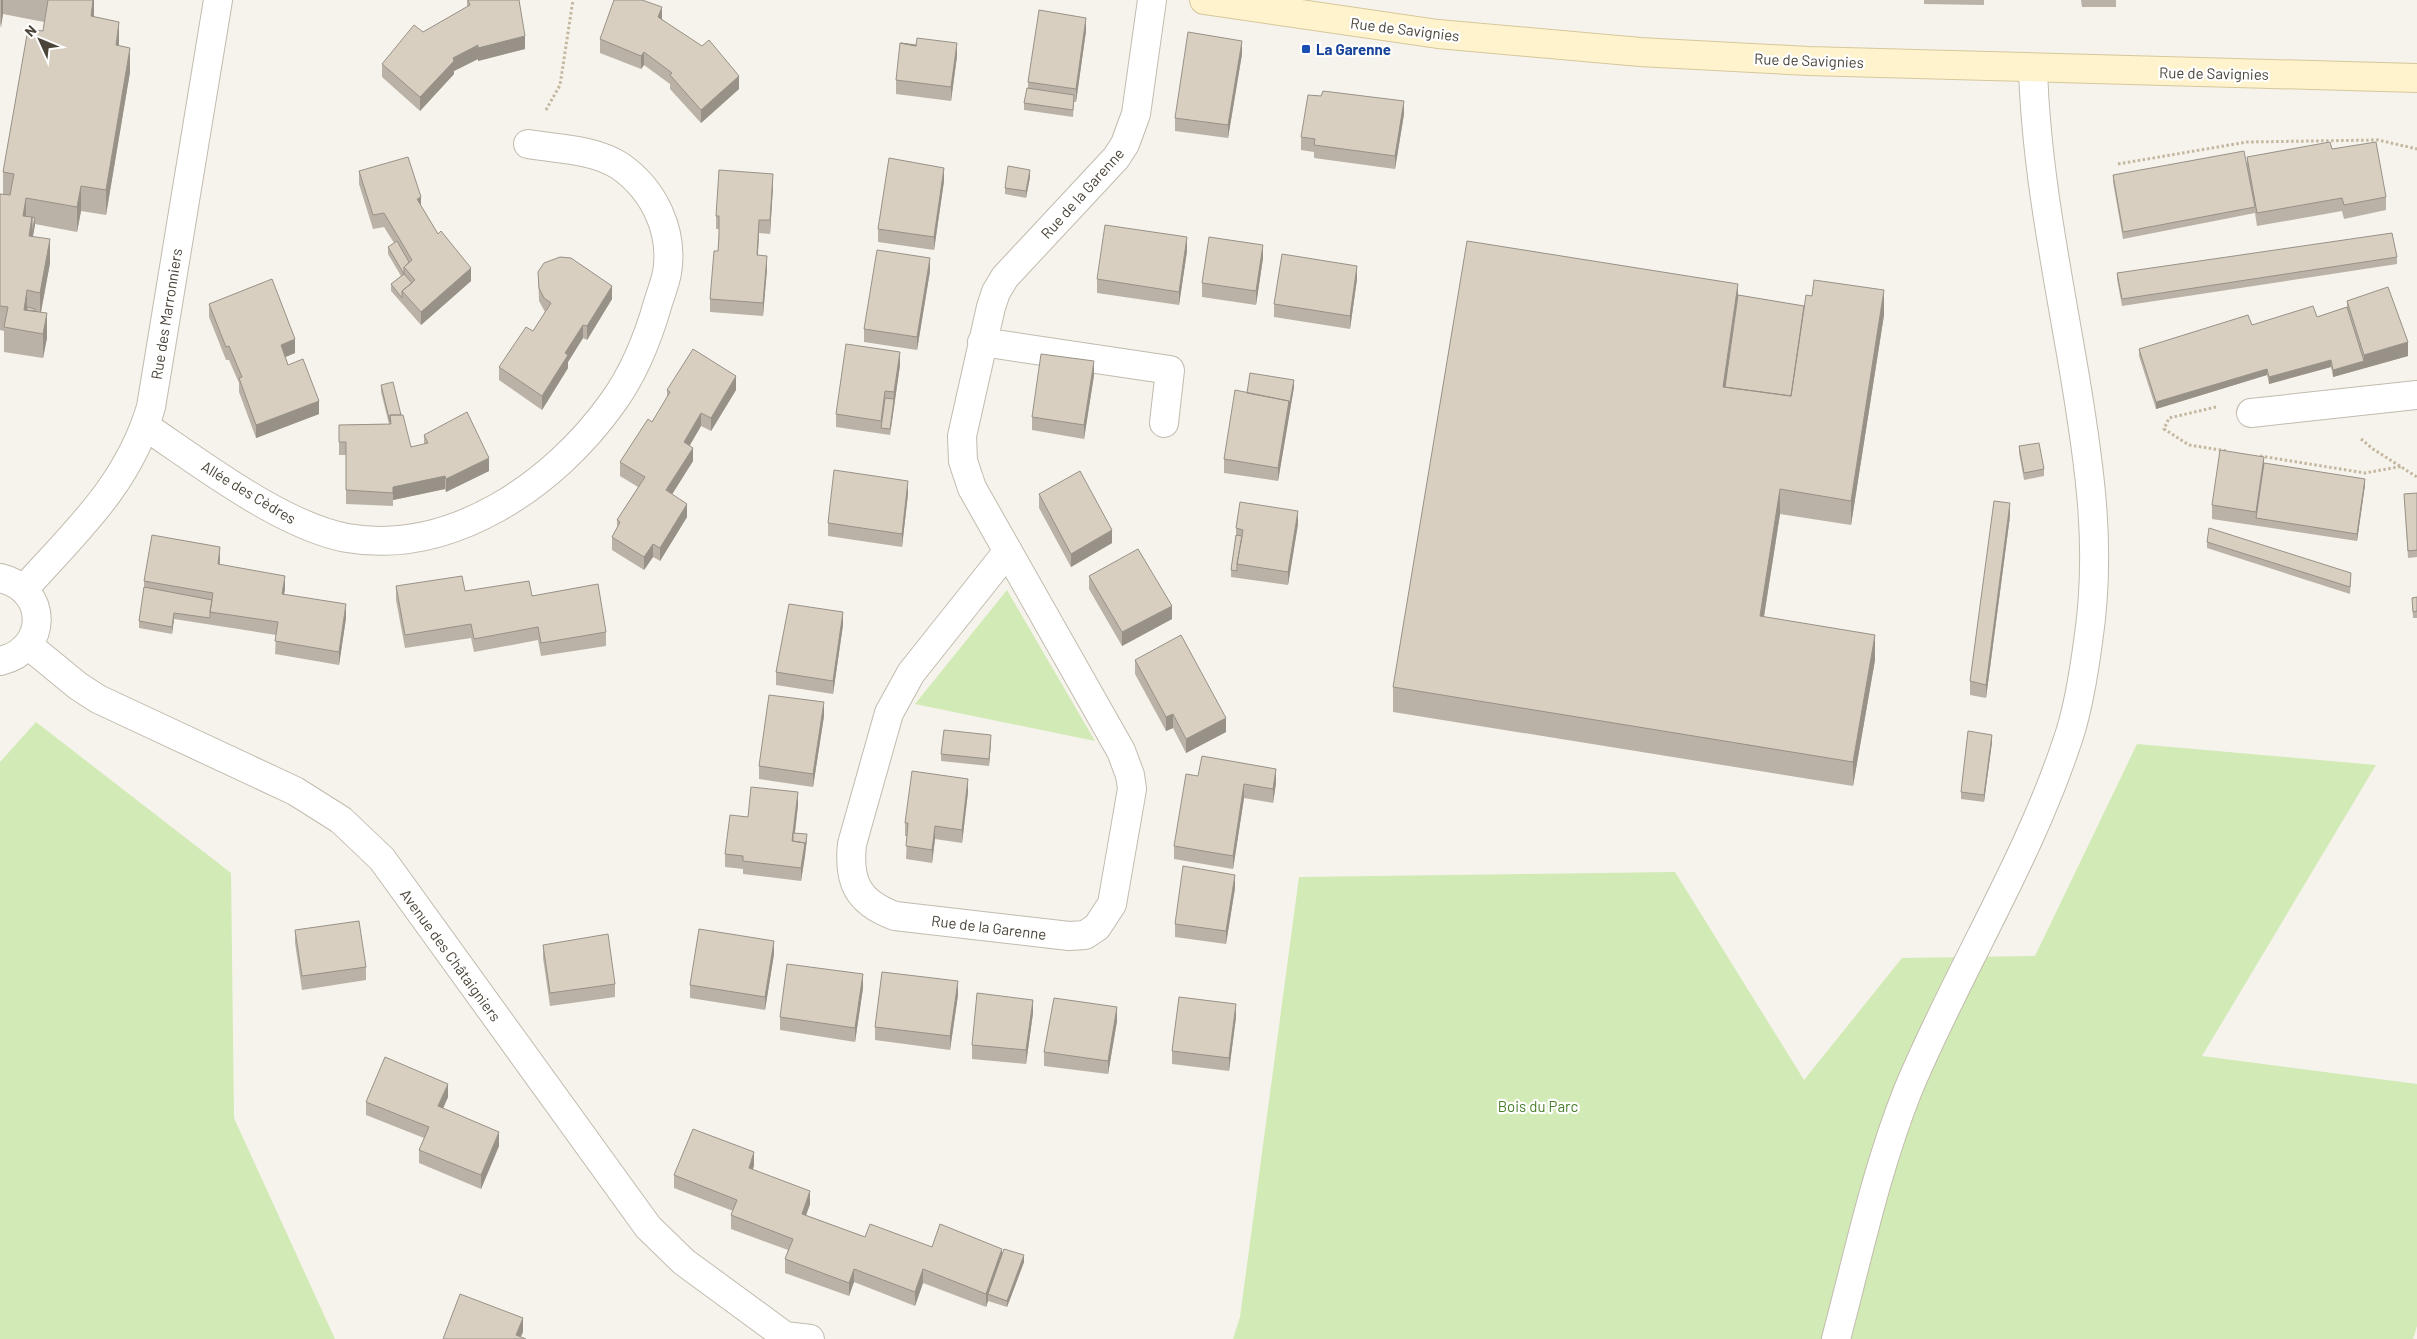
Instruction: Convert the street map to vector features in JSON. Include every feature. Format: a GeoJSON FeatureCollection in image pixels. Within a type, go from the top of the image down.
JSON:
{"type":"FeatureCollection","features":[{"type":"Feature","properties":{"kind":"street","name":"Rue des Marronniers"},"geometry":{"type":"LineString","coordinates":[[12,583],[113,488],[127,466],[145,426],[151,407],[218,0]]}},
{"type":"Feature","properties":{"kind":"street","name":"Rue de la Garenne"},"geometry":{"type":"LineString","coordinates":[[1008,551],[911,673],[897,695],[889,713],[852,844],[850,864],[852,878],[868,902],[881,911],[894,916],[1070,936],[1085,935],[1097,928],[1112,904],[1132,789],[1130,775],[1121,751],[1008,551],[972,488],[961,448],[982,342],[996,292],[1005,277],[1116,158],[1125,144],[1136,114],[1152,0]]}},
{"type":"Feature","properties":{"kind":"street","name":"Rue de Savignies"},"geometry":{"type":"LineString","coordinates":[[1204,0],[1438,34],[1568,46],[1808,61],[2417,78]]}},
{"type":"Feature","properties":{"kind":"street"},"geometry":{"type":"LineString","coordinates":[[1836,1339],[1883,1163],[1902,1107],[1924,1056],[2028,842],[2052,783],[2070,731],[2089,640],[2095,552],[2094,508],[2088,460],[2042,180],[2034,108],[2033,68]]}},
{"type":"Feature","properties":{"kind":"street","name":"Allée des Cèdres"},"geometry":{"type":"LineString","coordinates":[[145,426],[272,508],[299,522],[347,538],[400,539],[429,535],[454,528],[503,504],[544,476],[570,453],[591,429],[613,402],[628,379],[641,353],[654,317],[667,273],[668,253],[666,231],[659,212],[635,178],[600,156],[528,144]]}},
{"type":"Feature","properties":{"kind":"street"},"geometry":{"type":"LineString","coordinates":[[982,342],[1170,370],[1164,423]]}},
{"type":"Feature","properties":{"kind":"street"},"geometry":{"type":"LineString","coordinates":[[2251,413],[2417,395]]}},
{"type":"Feature","properties":{"kind":"street"},"geometry":{"type":"LineString","coordinates":[[0,661],[15,656],[28,645],[33,637],[37,620],[34,603],[12,583]]}},
{"type":"Feature","properties":{"kind":"street","name":"Avenue des Châtaigniers"},"geometry":{"type":"LineString","coordinates":[[28,645],[78,686],[98,699],[295,790],[333,814],[360,836],[382,859],[648,1227],[684,1262],[795,1338]]}},
{"type":"Feature","properties":{"kind":"path"},"geometry":{"type":"LineString","coordinates":[[528,144],[560,85],[574,0]]}},
{"type":"Feature","properties":{"kind":"path"},"geometry":{"type":"LineString","coordinates":[[2118,164],[2247,142],[2378,140],[2417,150]]}},
{"type":"Feature","properties":{"kind":"path"},"geometry":{"type":"LineString","coordinates":[[2365,473],[2402,466],[2417,477]]}},
{"type":"Feature","properties":{"kind":"green space"},"geometry":{"type":"Polygon","coordinates":[[[1007,590],[1095,741],[915,704],[1007,590]]]}},
{"type":"Feature","properties":{"kind":"green space"},"geometry":{"type":"Polygon","coordinates":[[[36,722],[231,873],[234,1118],[335,1339],[0,1339],[0,762],[36,722]]]}},
{"type":"Feature","properties":{"kind":"green space","name":"Bois du Parc"},"geometry":{"type":"Polygon","coordinates":[[[2137,744],[2376,765],[2202,1056],[2417,1084],[2417,1326],[2413,1339],[1233,1339],[1240,1317],[1299,877],[1675,872],[1804,1080],[1902,958],[2035,956],[2137,744]]]}},
{"type":"Feature","properties":{"kind":"building"},"geometry":{"type":"Polygon","coordinates":[[[48,0],[93,0],[91,16],[119,22],[116,45],[130,48],[106,190],[81,186],[77,207],[26,198],[23,216],[32,217],[29,236],[50,239],[40,293],[27,290],[24,310],[47,313],[43,334],[4,327],[8,307],[0,306],[0,194],[10,195],[14,174],[3,172],[28,29],[43,31],[48,0]]]}},
{"type":"Feature","properties":{"kind":"building"},"geometry":{"type":"Polygon","coordinates":[[[468,0],[519,0],[525,36],[478,48],[478,45],[453,58],[454,61],[420,97],[382,64],[414,25],[423,32],[470,5],[468,0]]]}},
{"type":"Feature","properties":{"kind":"building"},"geometry":{"type":"Polygon","coordinates":[[[614,0],[642,0],[662,7],[658,17],[702,46],[709,40],[739,76],[701,110],[670,75],[672,73],[644,52],[641,56],[600,39],[614,0]]]}},
{"type":"Feature","properties":{"kind":"building"},"geometry":{"type":"Polygon","coordinates":[[[1039,10],[1086,18],[1076,89],[1028,82],[1039,10]]]}},
{"type":"Feature","properties":{"kind":"building"},"geometry":{"type":"Polygon","coordinates":[[[1188,32],[1242,41],[1228,125],[1175,118],[1188,32]]]}},
{"type":"Feature","properties":{"kind":"building"},"geometry":{"type":"Polygon","coordinates":[[[917,38],[957,43],[951,87],[896,80],[900,43],[916,46],[917,38]]]}},
{"type":"Feature","properties":{"kind":"building"},"geometry":{"type":"Polygon","coordinates":[[[1027,88],[1074,95],[1073,110],[1024,103],[1027,88]]]}},
{"type":"Feature","properties":{"kind":"building"},"geometry":{"type":"Polygon","coordinates":[[[1323,91],[1404,101],[1395,156],[1314,145],[1315,139],[1301,137],[1308,95],[1321,96],[1323,91]]]}},
{"type":"Feature","properties":{"kind":"building"},"geometry":{"type":"Polygon","coordinates":[[[2330,142],[2332,149],[2376,142],[2386,197],[2344,205],[2342,198],[2257,213],[2247,157],[2330,142]]]}},
{"type":"Feature","properties":{"kind":"building"},"geometry":{"type":"Polygon","coordinates":[[[2244,151],[2255,207],[2123,232],[2113,175],[2244,151]]]}},
{"type":"Feature","properties":{"kind":"building"},"geometry":{"type":"Polygon","coordinates":[[[408,157],[421,197],[417,199],[438,234],[441,231],[471,268],[421,312],[402,291],[415,280],[404,267],[412,260],[384,213],[373,215],[359,171],[408,157]]]}},
{"type":"Feature","properties":{"kind":"building"},"geometry":{"type":"Polygon","coordinates":[[[889,158],[944,168],[934,237],[878,229],[889,158]]]}},
{"type":"Feature","properties":{"kind":"building"},"geometry":{"type":"Polygon","coordinates":[[[1008,166],[1030,170],[1026,191],[1005,188],[1008,166]]]}},
{"type":"Feature","properties":{"kind":"building"},"geometry":{"type":"Polygon","coordinates":[[[719,170],[773,174],[770,220],[759,220],[757,255],[767,256],[763,303],[710,299],[714,251],[718,251],[719,216],[716,216],[719,170]]]}},
{"type":"Feature","properties":{"kind":"building"},"geometry":{"type":"Polygon","coordinates":[[[32,217],[35,218],[32,234],[32,217]]]}},
{"type":"Feature","properties":{"kind":"building"},"geometry":{"type":"Polygon","coordinates":[[[1105,225],[1187,237],[1179,292],[1097,279],[1105,225]]]}},
{"type":"Feature","properties":{"kind":"building"},"geometry":{"type":"Polygon","coordinates":[[[2392,233],[2397,257],[2122,299],[2117,273],[2392,233]]]}},
{"type":"Feature","properties":{"kind":"building"},"geometry":{"type":"Polygon","coordinates":[[[1209,237],[1263,245],[1256,291],[1202,283],[1209,237]]]}},
{"type":"Feature","properties":{"kind":"building"},"geometry":{"type":"Polygon","coordinates":[[[397,241],[409,262],[404,267],[404,274],[388,247],[397,241]]]}},
{"type":"Feature","properties":{"kind":"building"},"geometry":{"type":"Polygon","coordinates":[[[1467,241],[1738,284],[1723,387],[1791,396],[1806,295],[1812,296],[1814,280],[1884,290],[1851,501],[1780,489],[1760,616],[1875,635],[1853,762],[1393,687],[1467,241]]]}},
{"type":"Feature","properties":{"kind":"building"},"geometry":{"type":"Polygon","coordinates":[[[877,250],[930,258],[917,337],[864,329],[877,250]]]}},
{"type":"Feature","properties":{"kind":"building"},"geometry":{"type":"Polygon","coordinates":[[[1282,254],[1357,266],[1350,316],[1274,304],[1282,254]]]}},
{"type":"Feature","properties":{"kind":"building"},"geometry":{"type":"Polygon","coordinates":[[[560,257],[571,258],[612,286],[587,326],[583,325],[565,353],[568,355],[542,396],[499,367],[526,327],[533,331],[551,303],[544,298],[539,288],[538,272],[544,263],[560,257]]]}},
{"type":"Feature","properties":{"kind":"building"},"geometry":{"type":"Polygon","coordinates":[[[404,274],[412,283],[402,291],[402,298],[391,284],[404,274]]]}},
{"type":"Feature","properties":{"kind":"building"},"geometry":{"type":"Polygon","coordinates":[[[272,279],[295,339],[281,345],[288,365],[303,359],[319,401],[256,425],[239,378],[242,377],[229,346],[226,347],[209,304],[272,279]]]}},
{"type":"Feature","properties":{"kind":"building"},"geometry":{"type":"Polygon","coordinates":[[[2388,287],[2408,342],[2364,355],[2347,301],[2388,287]]]}},
{"type":"Feature","properties":{"kind":"building"},"geometry":{"type":"Polygon","coordinates":[[[1738,295],[1804,306],[1791,396],[1725,387],[1738,295]]]}},
{"type":"Feature","properties":{"kind":"building"},"geometry":{"type":"Polygon","coordinates":[[[2313,306],[2317,317],[2347,307],[2364,361],[2333,370],[2331,360],[2269,377],[2267,369],[2156,402],[2139,349],[2248,315],[2252,325],[2313,306]]]}},
{"type":"Feature","properties":{"kind":"building"},"geometry":{"type":"Polygon","coordinates":[[[27,307],[35,309],[35,311],[27,310],[27,307]]]}},
{"type":"Feature","properties":{"kind":"building"},"geometry":{"type":"Polygon","coordinates":[[[846,344],[900,352],[894,392],[885,391],[881,421],[836,414],[846,344]]]}},
{"type":"Feature","properties":{"kind":"building"},"geometry":{"type":"Polygon","coordinates":[[[693,349],[736,376],[711,418],[701,413],[684,442],[693,448],[666,490],[687,504],[660,548],[653,544],[644,557],[612,537],[620,522],[617,520],[645,477],[620,462],[648,419],[652,422],[670,392],[667,390],[693,349]]]}},
{"type":"Feature","properties":{"kind":"building"},"geometry":{"type":"Polygon","coordinates":[[[1041,354],[1094,361],[1084,425],[1032,417],[1041,354]]]}},
{"type":"Feature","properties":{"kind":"building"},"geometry":{"type":"Polygon","coordinates":[[[1250,373],[1294,380],[1289,407],[1289,401],[1247,393],[1250,373]]]}},
{"type":"Feature","properties":{"kind":"building"},"geometry":{"type":"Polygon","coordinates":[[[393,382],[401,415],[390,415],[390,422],[381,385],[393,382]]]}},
{"type":"Feature","properties":{"kind":"building"},"geometry":{"type":"Polygon","coordinates":[[[1235,390],[1289,401],[1278,468],[1224,459],[1235,390]]]}},
{"type":"Feature","properties":{"kind":"building"},"geometry":{"type":"Polygon","coordinates":[[[885,398],[894,399],[890,429],[881,428],[885,398]]]}},
{"type":"Feature","properties":{"kind":"building"},"geometry":{"type":"Polygon","coordinates":[[[467,412],[489,458],[446,479],[445,476],[393,487],[393,493],[346,490],[346,442],[339,442],[339,425],[391,424],[390,415],[403,415],[411,447],[428,443],[424,435],[467,412]]]}},
{"type":"Feature","properties":{"kind":"building"},"geometry":{"type":"Polygon","coordinates":[[[2039,443],[2044,469],[2024,473],[2019,446],[2039,443]]]}},
{"type":"Feature","properties":{"kind":"building"},"geometry":{"type":"Polygon","coordinates":[[[2220,450],[2264,457],[2256,512],[2212,505],[2220,450]]]}},
{"type":"Feature","properties":{"kind":"building"},"geometry":{"type":"Polygon","coordinates":[[[2264,463],[2365,479],[2357,534],[2256,518],[2264,463]]]}},
{"type":"Feature","properties":{"kind":"building"},"geometry":{"type":"Polygon","coordinates":[[[834,470],[908,481],[902,534],[828,523],[834,470]]]}},
{"type":"Feature","properties":{"kind":"building"},"geometry":{"type":"Polygon","coordinates":[[[1080,471],[1112,530],[1071,554],[1039,494],[1080,471]]]}},
{"type":"Feature","properties":{"kind":"building"},"geometry":{"type":"Polygon","coordinates":[[[2417,493],[2417,550],[2408,551],[2404,494],[2417,493]]]}},
{"type":"Feature","properties":{"kind":"building"},"geometry":{"type":"Polygon","coordinates":[[[1994,501],[2010,503],[1986,685],[1970,681],[1994,501]]]}},
{"type":"Feature","properties":{"kind":"building"},"geometry":{"type":"Polygon","coordinates":[[[1240,502],[1298,511],[1288,572],[1237,564],[1243,530],[1236,528],[1240,502]]]}},
{"type":"Feature","properties":{"kind":"building"},"geometry":{"type":"Polygon","coordinates":[[[2209,528],[2351,573],[2350,587],[2207,542],[2209,528]]]}},
{"type":"Feature","properties":{"kind":"building"},"geometry":{"type":"Polygon","coordinates":[[[152,535],[220,547],[218,564],[285,576],[282,594],[346,604],[339,652],[275,641],[278,622],[210,612],[213,593],[144,581],[152,535]]]}},
{"type":"Feature","properties":{"kind":"building"},"geometry":{"type":"Polygon","coordinates":[[[1236,535],[1242,536],[1237,571],[1231,570],[1236,535]]]}},
{"type":"Feature","properties":{"kind":"building"},"geometry":{"type":"Polygon","coordinates":[[[1138,549],[1172,606],[1122,632],[1089,576],[1138,549]]]}},
{"type":"Feature","properties":{"kind":"building"},"geometry":{"type":"Polygon","coordinates":[[[462,576],[465,591],[529,581],[532,596],[598,584],[606,632],[541,643],[538,627],[474,639],[471,624],[405,635],[396,586],[462,576]]]}},
{"type":"Feature","properties":{"kind":"building"},"geometry":{"type":"Polygon","coordinates":[[[144,587],[212,600],[210,618],[174,613],[172,627],[139,621],[144,587]]]}},
{"type":"Feature","properties":{"kind":"building"},"geometry":{"type":"Polygon","coordinates":[[[2417,597],[2417,611],[2413,612],[2412,598],[2417,597]]]}},
{"type":"Feature","properties":{"kind":"building"},"geometry":{"type":"Polygon","coordinates":[[[789,604],[843,612],[833,681],[776,672],[789,604]]]}},
{"type":"Feature","properties":{"kind":"building"},"geometry":{"type":"Polygon","coordinates":[[[1181,635],[1226,718],[1186,739],[1173,714],[1166,717],[1135,660],[1181,635]]]}},
{"type":"Feature","properties":{"kind":"building"},"geometry":{"type":"Polygon","coordinates":[[[769,695],[824,702],[813,774],[759,766],[769,695]]]}},
{"type":"Feature","properties":{"kind":"building"},"geometry":{"type":"Polygon","coordinates":[[[944,730],[991,735],[989,759],[941,754],[944,730]]]}},
{"type":"Feature","properties":{"kind":"building"},"geometry":{"type":"Polygon","coordinates":[[[1968,731],[1992,735],[1984,795],[1961,792],[1968,731]]]}},
{"type":"Feature","properties":{"kind":"building"},"geometry":{"type":"Polygon","coordinates":[[[1202,756],[1276,769],[1273,789],[1244,784],[1233,856],[1174,846],[1186,774],[1198,776],[1202,756]]]}},
{"type":"Feature","properties":{"kind":"building"},"geometry":{"type":"Polygon","coordinates":[[[912,771],[968,779],[962,830],[935,826],[932,850],[906,846],[908,823],[905,823],[912,771]]]}},
{"type":"Feature","properties":{"kind":"building"},"geometry":{"type":"Polygon","coordinates":[[[751,787],[798,792],[792,841],[805,843],[801,868],[743,861],[743,856],[725,854],[730,815],[748,817],[751,787]]]}},
{"type":"Feature","properties":{"kind":"building"},"geometry":{"type":"Polygon","coordinates":[[[793,833],[807,834],[805,849],[805,843],[793,841],[793,833]]]}},
{"type":"Feature","properties":{"kind":"building"},"geometry":{"type":"Polygon","coordinates":[[[1183,866],[1235,875],[1226,931],[1175,924],[1183,866]]]}},
{"type":"Feature","properties":{"kind":"building"},"geometry":{"type":"Polygon","coordinates":[[[359,921],[366,967],[302,976],[295,930],[359,921]]]}},
{"type":"Feature","properties":{"kind":"building"},"geometry":{"type":"Polygon","coordinates":[[[699,929],[774,941],[765,997],[690,985],[699,929]]]}},
{"type":"Feature","properties":{"kind":"building"},"geometry":{"type":"Polygon","coordinates":[[[608,934],[615,984],[550,993],[543,945],[608,934]]]}},
{"type":"Feature","properties":{"kind":"building"},"geometry":{"type":"Polygon","coordinates":[[[787,964],[863,974],[855,1028],[780,1017],[787,964]]]}},
{"type":"Feature","properties":{"kind":"building"},"geometry":{"type":"Polygon","coordinates":[[[882,972],[958,981],[950,1036],[875,1027],[882,972]]]}},
{"type":"Feature","properties":{"kind":"building"},"geometry":{"type":"Polygon","coordinates":[[[977,993],[1033,1000],[1026,1050],[972,1045],[977,993]]]}},
{"type":"Feature","properties":{"kind":"building"},"geometry":{"type":"Polygon","coordinates":[[[1179,997],[1236,1004],[1229,1058],[1172,1051],[1179,997]]]}},
{"type":"Feature","properties":{"kind":"building"},"geometry":{"type":"Polygon","coordinates":[[[1054,998],[1117,1007],[1108,1061],[1044,1052],[1054,998]]]}},
{"type":"Feature","properties":{"kind":"building"},"geometry":{"type":"Polygon","coordinates":[[[385,1057],[448,1084],[438,1106],[499,1132],[481,1175],[419,1150],[429,1127],[366,1102],[385,1057]]]}},
{"type":"Feature","properties":{"kind":"building"},"geometry":{"type":"Polygon","coordinates":[[[693,1129],[754,1152],[749,1168],[810,1191],[802,1214],[865,1237],[870,1224],[932,1247],[940,1224],[1002,1249],[986,1294],[923,1269],[915,1292],[854,1269],[849,1283],[785,1259],[793,1239],[731,1215],[737,1200],[674,1175],[693,1129]]]}},
{"type":"Feature","properties":{"kind":"building"},"geometry":{"type":"Polygon","coordinates":[[[1004,1249],[1024,1255],[1007,1301],[988,1294],[1004,1249]]]}},
{"type":"Feature","properties":{"kind":"building"},"geometry":{"type":"Polygon","coordinates":[[[460,1294],[523,1318],[516,1335],[526,1339],[443,1339],[460,1294]]]}},
{"type":"Feature","properties":{"kind":"place","name":"La Garenne"},"geometry":{"type":"Point","coordinates":[1306,49]}}]}
